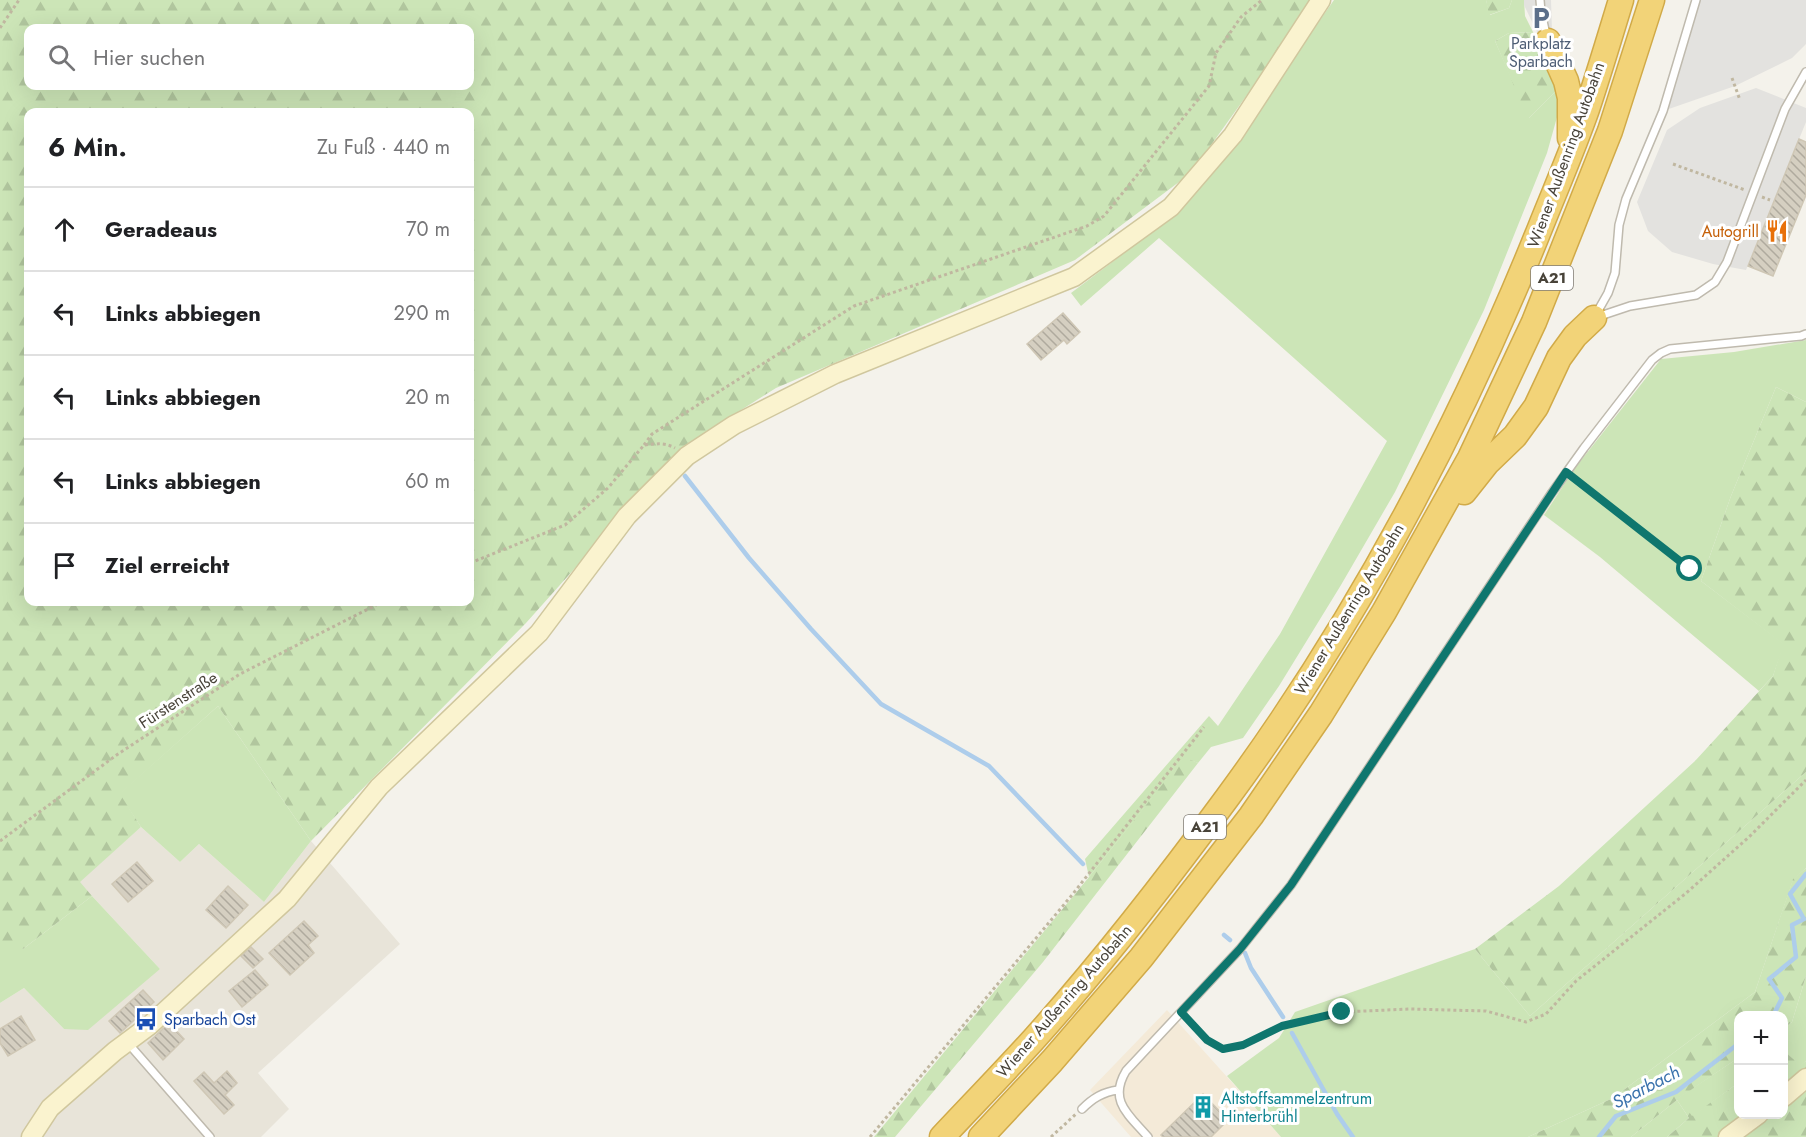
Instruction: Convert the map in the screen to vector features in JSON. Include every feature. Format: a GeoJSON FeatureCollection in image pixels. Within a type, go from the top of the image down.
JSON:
{"type":"FeatureCollection","features":[{"type":"Feature","properties":{"kind":"highway","name":"Wiener Außenring Autobahn"},"geometry":{"type":"LineString","coordinates":[[942,1137],[1035,1037],[1123,934],[1228,797],[1340,630],[1422,485],[1463,405],[1510,301],[1570,155],[1621,0]]}},
{"type":"Feature","properties":{"kind":"highway","name":"Wiener Außenring Autobahn"},"geometry":{"type":"LineString","coordinates":[[981,1137],[1052,1061],[1141,958],[1251,816],[1321,714],[1384,612],[1470,458],[1534,322],[1610,131],[1652,0]]}},
{"type":"Feature","properties":{"kind":"highway"},"geometry":{"type":"LineString","coordinates":[[1548,41],[1566,81],[1570,98],[1570,155]]}},
{"type":"Feature","properties":{"kind":"highway"},"geometry":{"type":"LineString","coordinates":[[1424,544],[1487,463],[1515,436],[1536,407],[1559,358],[1575,336],[1594,318]]}},
{"type":"Feature","properties":{"kind":"street"},"geometry":{"type":"LineString","coordinates":[[31,1137],[50,1108],[150,1025],[287,899],[379,787],[539,633],[627,516],[687,456],[734,424],[835,374],[1074,277],[1152,221],[1171,207],[1233,135],[1322,0]]}},
{"type":"Feature","properties":{"kind":"street"},"geometry":{"type":"LineString","coordinates":[[1788,1094],[1806,1078]]}},
{"type":"Feature","properties":{"kind":"street"},"geometry":{"type":"LineString","coordinates":[[1728,1137],[1752,1119]]}},
{"type":"Feature","properties":{"kind":"lane"},"geometry":{"type":"LineString","coordinates":[[1540,0],[1548,41]]}},
{"type":"Feature","properties":{"kind":"lane"},"geometry":{"type":"LineString","coordinates":[[1594,318],[1608,293],[1615,273],[1619,225],[1626,199],[1663,111],[1696,0]]}},
{"type":"Feature","properties":{"kind":"lane"},"geometry":{"type":"LineString","coordinates":[[1594,318],[1630,306],[1696,295],[1715,282],[1727,262],[1785,109],[1806,72]]}},
{"type":"Feature","properties":{"kind":"lane"},"geometry":{"type":"LineString","coordinates":[[1148,1137],[1119,1100],[1118,1090],[1126,1071],[1240,949],[1291,885],[1566,472],[1652,360],[1661,353],[1683,346],[1806,334]]}},
{"type":"Feature","properties":{"kind":"lane"},"geometry":{"type":"LineString","coordinates":[[127,1042],[210,1137]]}},
{"type":"Feature","properties":{"kind":"lane"},"geometry":{"type":"LineString","coordinates":[[1082,1109],[1106,1092],[1118,1090]]}},
{"type":"Feature","properties":{"kind":"path"},"geometry":{"type":"LineString","coordinates":[[0,27],[19,0]]}},
{"type":"Feature","properties":{"kind":"path"},"geometry":{"type":"LineString","coordinates":[[474,561],[565,525],[608,488],[652,434],[854,306],[1087,226],[1104,216],[1209,86],[1216,53],[1241,17],[1262,0]]}},
{"type":"Feature","properties":{"kind":"path"},"geometry":{"type":"LineString","coordinates":[[1732,78],[1740,100]]}},
{"type":"Feature","properties":{"kind":"path"},"geometry":{"type":"LineString","coordinates":[[1673,164],[1753,194]]}},
{"type":"Feature","properties":{"kind":"path"},"geometry":{"type":"LineString","coordinates":[[644,445],[659,443]]}},
{"type":"Feature","properties":{"kind":"path"},"geometry":{"type":"LineString","coordinates":[[1566,472],[1690,569]]}},
{"type":"Feature","properties":{"kind":"path","name":"Fürstenstraße"},"geometry":{"type":"LineString","coordinates":[[0,841],[118,754],[240,674],[374,606]]}},
{"type":"Feature","properties":{"kind":"path"},"geometry":{"type":"LineString","coordinates":[[870,1137],[1072,895],[1204,727]]}},
{"type":"Feature","properties":{"kind":"path"},"geometry":{"type":"LineString","coordinates":[[1181,1012],[1207,1040],[1223,1049],[1243,1045],[1282,1026],[1342,1012],[1410,1009],[1486,1011],[1526,1022],[1546,1014],[1576,981],[1685,894],[1749,837],[1806,780]]}},
{"type":"Feature","properties":{"kind":"path"},"geometry":{"type":"LineString","coordinates":[[1051,1137],[1082,1109]]}},
{"type":"Feature","properties":{"kind":"shaded area","name":"Parkplatz Sparbach"},"geometry":{"type":"Polygon","coordinates":[[[1524,0],[1551,0],[1552,31],[1538,34],[1524,5],[1524,0]]]}},
{"type":"Feature","properties":{"kind":"shaded area"},"geometry":{"type":"Polygon","coordinates":[[[1696,0],[1806,0],[1806,44],[1792,58],[1735,86],[1663,111],[1696,0]]]}},
{"type":"Feature","properties":{"kind":"shaded area"},"geometry":{"type":"Polygon","coordinates":[[[1756,88],[1806,108],[1806,122],[1746,270],[1713,264],[1672,252],[1648,231],[1637,202],[1667,130],[1700,108],[1756,88]]]}},
{"type":"Feature","properties":{"kind":"shaded area"},"geometry":{"type":"Polygon","coordinates":[[[141,827],[180,862],[199,844],[264,902],[311,841],[400,944],[258,1073],[289,1109],[261,1137],[0,1137],[0,1003],[24,988],[64,1029],[160,969],[79,882],[141,827]]]}},
{"type":"Feature","properties":{"kind":"shaded area"},"geometry":{"type":"Polygon","coordinates":[[[1167,1010],[1281,1137],[1131,1137],[1090,1090],[1167,1010]]]}},
{"type":"Feature","properties":{"kind":"green space"},"geometry":{"type":"Polygon","coordinates":[[[0,0],[1315,0],[1191,173],[1075,260],[776,388],[684,446],[526,623],[311,841],[218,706],[120,794],[141,827],[80,882],[92,896],[23,949],[0,949],[0,0]]]}},
{"type":"Feature","properties":{"kind":"green space"},"geometry":{"type":"Polygon","coordinates":[[[1334,0],[1486,0],[1490,15],[1509,8],[1512,0],[1524,0],[1525,16],[1533,32],[1509,33],[1495,41],[1529,118],[1558,89],[1559,110],[1547,153],[1484,310],[1395,492],[1279,686],[1243,738],[1211,747],[1198,763],[1184,758],[1089,877],[1085,859],[1209,716],[1218,726],[1280,634],[1387,441],[1159,238],[1081,306],[1071,293],[1176,211],[1218,166],[1334,0]]]}},
{"type":"Feature","properties":{"kind":"green space"},"geometry":{"type":"Polygon","coordinates":[[[1486,0],[1512,0],[1509,8],[1489,15],[1486,0]]]}},
{"type":"Feature","properties":{"kind":"green space"},"geometry":{"type":"Polygon","coordinates":[[[1533,32],[1550,66],[1558,89],[1528,119],[1495,41],[1509,33],[1533,32]]]}},
{"type":"Feature","properties":{"kind":"green space"},"geometry":{"type":"Polygon","coordinates":[[[1806,340],[1806,402],[1776,387],[1731,496],[1701,581],[1784,644],[1773,676],[1759,691],[1600,557],[1544,515],[1575,468],[1661,359],[1734,352],[1806,340]]]}},
{"type":"Feature","properties":{"kind":"green space"},"geometry":{"type":"Polygon","coordinates":[[[1776,387],[1806,402],[1806,772],[1530,1016],[1475,949],[1559,886],[1695,761],[1773,676],[1783,644],[1701,581],[1731,496],[1776,387]]]}},
{"type":"Feature","properties":{"kind":"green space"},"geometry":{"type":"Polygon","coordinates":[[[218,706],[311,841],[264,902],[199,844],[180,862],[141,827],[119,794],[218,706]]]}},
{"type":"Feature","properties":{"kind":"green space"},"geometry":{"type":"Polygon","coordinates":[[[1184,757],[1198,763],[1043,962],[895,1137],[874,1137],[1089,877],[1184,757]]]}},
{"type":"Feature","properties":{"kind":"green space"},"geometry":{"type":"Polygon","coordinates":[[[1806,772],[1806,868],[1793,880],[1755,992],[1613,1098],[1528,1137],[1281,1137],[1227,1076],[1279,1038],[1295,1012],[1475,949],[1530,1016],[1806,772]]]}},
{"type":"Feature","properties":{"kind":"green space"},"geometry":{"type":"Polygon","coordinates":[[[1806,868],[1806,976],[1792,1022],[1788,1025],[1788,1011],[1734,1011],[1734,1061],[1679,1098],[1692,1116],[1734,1086],[1734,1119],[1788,1119],[1788,1054],[1800,1065],[1806,1061],[1806,1137],[1667,1137],[1689,1118],[1677,1100],[1631,1137],[1528,1137],[1613,1098],[1755,992],[1793,879],[1806,868]]]}},
{"type":"Feature","properties":{"kind":"green space"},"geometry":{"type":"Polygon","coordinates":[[[92,896],[160,969],[88,1030],[64,1029],[24,988],[0,1003],[0,949],[23,949],[92,896]]]}},
{"type":"Feature","properties":{"kind":"green space"},"geometry":{"type":"Polygon","coordinates":[[[1806,976],[1806,1061],[1800,1066],[1788,1055],[1788,1025],[1792,1022],[1806,976]]]}},
{"type":"Feature","properties":{"kind":"green space"},"geometry":{"type":"Polygon","coordinates":[[[1734,1061],[1734,1086],[1692,1117],[1678,1098],[1734,1061]]]}},
{"type":"Feature","properties":{"kind":"green space"},"geometry":{"type":"Polygon","coordinates":[[[1677,1100],[1689,1118],[1667,1137],[1631,1137],[1677,1100]]]}},
{"type":"Feature","properties":{"kind":"building","name":"Autogrill"},"geometry":{"type":"Polygon","coordinates":[[[1799,139],[1806,142],[1806,195],[1773,276],[1748,266],[1799,139]]]}},
{"type":"Feature","properties":{"kind":"building"},"geometry":{"type":"Polygon","coordinates":[[[1063,313],[1080,332],[1067,344],[1064,340],[1041,360],[1027,344],[1063,313]]]}},
{"type":"Feature","properties":{"kind":"building"},"geometry":{"type":"Polygon","coordinates":[[[137,862],[153,881],[128,902],[112,884],[137,862]]]}},
{"type":"Feature","properties":{"kind":"building"},"geometry":{"type":"Polygon","coordinates":[[[228,886],[248,905],[226,928],[206,910],[228,886]]]}},
{"type":"Feature","properties":{"kind":"building"},"geometry":{"type":"Polygon","coordinates":[[[304,921],[318,936],[308,945],[314,953],[290,975],[269,953],[304,921]]]}},
{"type":"Feature","properties":{"kind":"building"},"geometry":{"type":"Polygon","coordinates":[[[251,947],[263,959],[253,968],[241,956],[251,947]]]}},
{"type":"Feature","properties":{"kind":"building"},"geometry":{"type":"Polygon","coordinates":[[[255,970],[268,985],[242,1007],[229,991],[255,970]]]}},
{"type":"Feature","properties":{"kind":"building"},"geometry":{"type":"Polygon","coordinates":[[[143,990],[154,1002],[120,1033],[109,1021],[143,990]]]}},
{"type":"Feature","properties":{"kind":"building"},"geometry":{"type":"Polygon","coordinates":[[[21,1016],[35,1040],[8,1056],[0,1043],[0,1029],[21,1016]]]}},
{"type":"Feature","properties":{"kind":"building"},"geometry":{"type":"Polygon","coordinates":[[[169,1023],[184,1039],[163,1060],[148,1043],[169,1023]]]}},
{"type":"Feature","properties":{"kind":"building"},"geometry":{"type":"Polygon","coordinates":[[[227,1071],[237,1083],[225,1095],[234,1105],[224,1114],[194,1081],[204,1072],[214,1083],[227,1071]]]}},
{"type":"Feature","properties":{"kind":"building","name":"Altstoffsammelzentrum Hinterbrühl"},"geometry":{"type":"Polygon","coordinates":[[[1203,1094],[1228,1120],[1211,1137],[1163,1137],[1161,1135],[1203,1094]]]}},
{"type":"Feature","properties":{"kind":"waterway"},"geometry":{"type":"LineString","coordinates":[[685,476],[749,558],[881,704],[989,766],[1083,864]]}},
{"type":"Feature","properties":{"kind":"waterway","name":"Sparbach"},"geometry":{"type":"LineString","coordinates":[[1776,1011],[1782,998],[1769,979],[1796,957],[1792,925],[1804,919],[1790,894],[1806,874]]}},
{"type":"Feature","properties":{"kind":"waterway"},"geometry":{"type":"LineString","coordinates":[[1224,935],[1230,940]]}},
{"type":"Feature","properties":{"kind":"waterway"},"geometry":{"type":"LineString","coordinates":[[1245,953],[1251,968],[1283,1017]]}},
{"type":"Feature","properties":{"kind":"waterway"},"geometry":{"type":"LineString","coordinates":[[1292,1033],[1337,1114],[1353,1137]]}},
{"type":"Feature","properties":{"kind":"waterway","name":"Sparbach"},"geometry":{"type":"LineString","coordinates":[[1599,1137],[1616,1116],[1676,1092],[1734,1047]]}},
{"type":"Feature","properties":{"kind":"place","name":"Parkplatz Sparbach"},"geometry":{"type":"Point","coordinates":[1541,18]}},
{"type":"Feature","properties":{"kind":"place","name":"Autogrill"},"geometry":{"type":"Point","coordinates":[1777,231]}},
{"type":"Feature","properties":{"kind":"place","name":"Sparbach Ost"},"geometry":{"type":"Point","coordinates":[146,1019]}},
{"type":"Feature","properties":{"kind":"place","name":"Altstoffsammelzentrum Hinterbrühl"},"geometry":{"type":"Point","coordinates":[1203,1107]}},
{"type":"Feature","properties":{"kind":"route"},"geometry":{"type":"LineString","coordinates":[[1342,1012],[1282,1026],[1243,1045],[1223,1049],[1207,1040],[1181,1012],[1240,949],[1291,885],[1566,472],[1690,569]]}}]}
